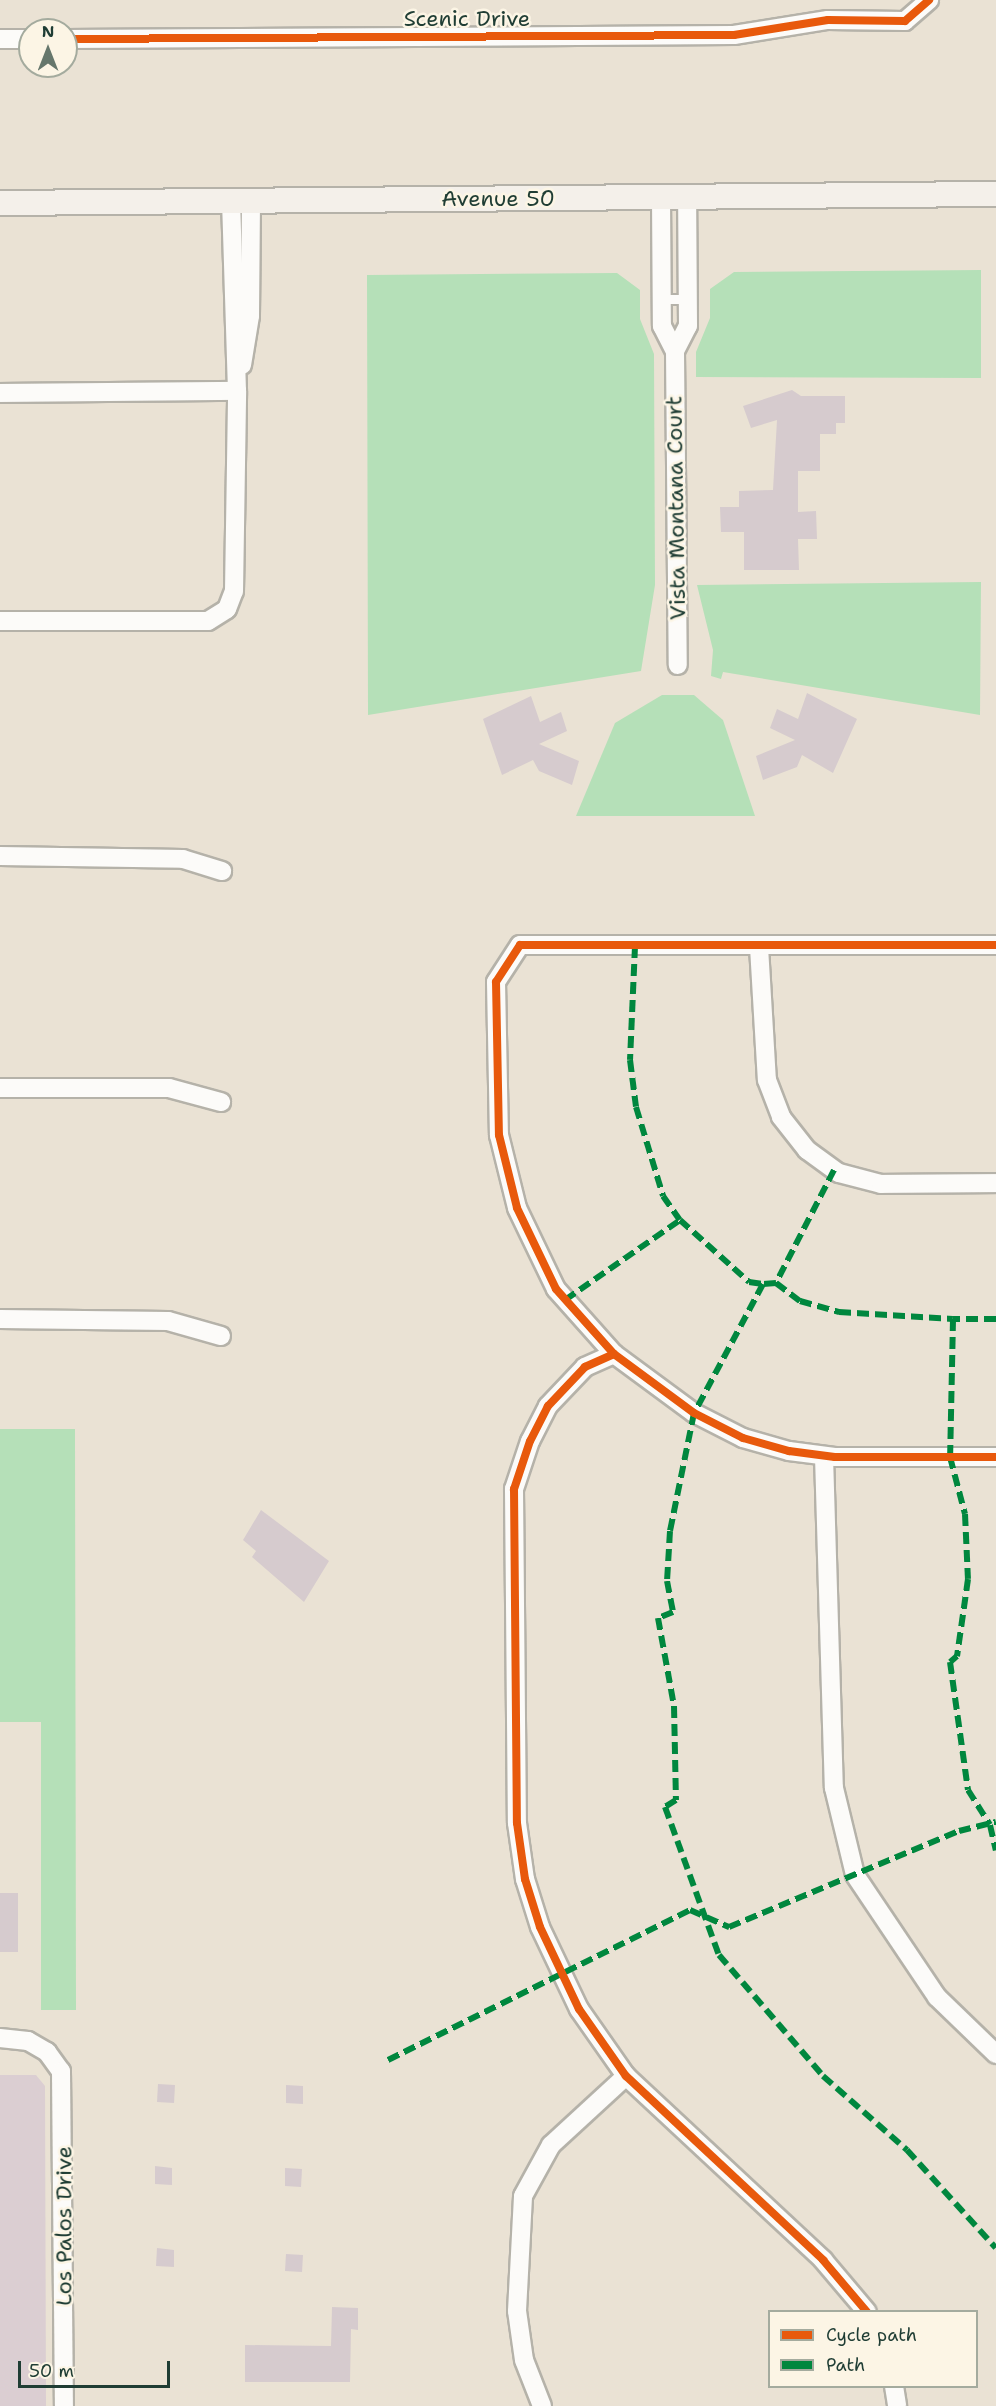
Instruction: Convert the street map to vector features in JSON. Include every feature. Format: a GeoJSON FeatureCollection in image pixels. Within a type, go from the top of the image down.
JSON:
{"type":"FeatureCollection","features":[{"type":"Feature","properties":{"kind":"main road","name":"Avenue 50"},"geometry":{"type":"LineString","coordinates":[[0,203],[996,194]]}},
{"type":"Feature","properties":{"kind":"street","name":"Scenic Drive"},"geometry":{"type":"LineString","coordinates":[[78,39],[734,35],[828,20],[905,21],[929,0]]}},
{"type":"Feature","properties":{"kind":"street"},"geometry":{"type":"LineString","coordinates":[[0,39],[18,39]]}},
{"type":"Feature","properties":{"kind":"street","name":"Vista Montana Court"},"geometry":{"type":"LineString","coordinates":[[661,198],[662,326],[675,351],[678,665]]}},
{"type":"Feature","properties":{"kind":"street","name":"Vista Montana Court"},"geometry":{"type":"LineString","coordinates":[[675,351],[688,326],[687,198]]}},
{"type":"Feature","properties":{"kind":"street"},"geometry":{"type":"LineString","coordinates":[[0,621],[208,621],[227,609],[234,591],[241,201]]}},
{"type":"Feature","properties":{"kind":"street"},"geometry":{"type":"LineString","coordinates":[[0,393],[237,391]]}},
{"type":"Feature","properties":{"kind":"street"},"geometry":{"type":"LineString","coordinates":[[0,856],[183,859],[222,871]]}},
{"type":"Feature","properties":{"kind":"street"},"geometry":{"type":"LineString","coordinates":[[996,945],[759,947],[520,945],[496,982],[499,1136],[517,1208],[556,1289],[614,1354],[694,1413],[742,1438],[824,1456],[996,1457]]}},
{"type":"Feature","properties":{"kind":"street"},"geometry":{"type":"LineString","coordinates":[[759,947],[767,1080],[781,1117],[807,1149],[839,1173],[881,1184],[996,1183]]}},
{"type":"Feature","properties":{"kind":"street"},"geometry":{"type":"LineString","coordinates":[[0,1088],[169,1088],[221,1102]]}},
{"type":"Feature","properties":{"kind":"street"},"geometry":{"type":"LineString","coordinates":[[0,1319],[168,1321],[221,1336]]}},
{"type":"Feature","properties":{"kind":"street"},"geometry":{"type":"LineString","coordinates":[[614,1354],[585,1367],[548,1406],[530,1441],[514,1489],[517,1823],[525,1879],[540,1927],[579,2009],[626,2076],[823,2260],[865,2310]]}},
{"type":"Feature","properties":{"kind":"street"},"geometry":{"type":"LineString","coordinates":[[824,1456],[834,1788],[855,1875],[937,1997],[996,2054]]}},
{"type":"Feature","properties":{"kind":"street","name":"Los Palos Drive"},"geometry":{"type":"LineString","coordinates":[[0,2038],[28,2041],[47,2052],[61,2071],[64,2093],[64,2406]]}},
{"type":"Feature","properties":{"kind":"street"},"geometry":{"type":"LineString","coordinates":[[542,2406],[524,2360],[517,2311],[523,2196],[551,2145],[626,2076]]}},
{"type":"Feature","properties":{"kind":"street"},"geometry":{"type":"LineString","coordinates":[[894,2388],[897,2406]]}},
{"type":"Feature","properties":{"kind":"lane"},"geometry":{"type":"LineString","coordinates":[[662,299],[688,299]]}},
{"type":"Feature","properties":{"kind":"shaded area"},"geometry":{"type":"Polygon","coordinates":[[[0,2075],[36,2075],[45,2086],[46,2406],[0,2406],[0,2075]]]}},
{"type":"Feature","properties":{"kind":"green space"},"geometry":{"type":"Polygon","coordinates":[[[981,270],[981,378],[696,377],[696,352],[710,318],[710,289],[734,272],[981,270]]]}},
{"type":"Feature","properties":{"kind":"green space"},"geometry":{"type":"Polygon","coordinates":[[[617,273],[640,290],[640,319],[654,354],[655,585],[641,671],[368,715],[367,275],[617,273]]]}},
{"type":"Feature","properties":{"kind":"green space"},"geometry":{"type":"Polygon","coordinates":[[[981,582],[980,715],[723,672],[721,679],[711,676],[713,650],[697,585],[981,582]]]}},
{"type":"Feature","properties":{"kind":"green space"},"geometry":{"type":"Polygon","coordinates":[[[662,695],[694,695],[723,720],[755,816],[576,816],[615,723],[662,695]]]}},
{"type":"Feature","properties":{"kind":"green space"},"geometry":{"type":"Polygon","coordinates":[[[0,1429],[75,1429],[76,2010],[41,2010],[41,1722],[0,1722],[0,1429]]]}},
{"type":"Feature","properties":{"kind":"building"},"geometry":{"type":"Polygon","coordinates":[[[792,390],[801,396],[845,396],[845,423],[836,423],[836,434],[820,434],[820,471],[798,471],[798,512],[816,511],[817,539],[798,539],[799,570],[744,570],[744,532],[721,532],[720,507],[739,507],[739,491],[773,490],[777,420],[751,428],[743,406],[792,390]]]}},
{"type":"Feature","properties":{"kind":"building"},"geometry":{"type":"Polygon","coordinates":[[[807,693],[857,719],[833,773],[802,755],[797,767],[763,780],[756,756],[795,740],[770,728],[777,709],[798,719],[807,693]]]}},
{"type":"Feature","properties":{"kind":"building"},"geometry":{"type":"Polygon","coordinates":[[[531,696],[540,722],[561,712],[567,731],[539,744],[579,761],[572,785],[539,771],[533,760],[502,775],[483,719],[531,696]]]}},
{"type":"Feature","properties":{"kind":"building"},"geometry":{"type":"Polygon","coordinates":[[[261,1510],[329,1561],[304,1602],[252,1557],[256,1551],[243,1540],[261,1510]]]}},
{"type":"Feature","properties":{"kind":"building"},"geometry":{"type":"Polygon","coordinates":[[[0,1893],[18,1893],[18,1952],[0,1952],[0,1893]]]}},
{"type":"Feature","properties":{"kind":"building"},"geometry":{"type":"Polygon","coordinates":[[[158,2084],[175,2085],[174,2103],[157,2102],[158,2084]]]}},
{"type":"Feature","properties":{"kind":"building"},"geometry":{"type":"Polygon","coordinates":[[[286,2085],[303,2086],[303,2104],[286,2103],[286,2085]]]}},
{"type":"Feature","properties":{"kind":"building"},"geometry":{"type":"Polygon","coordinates":[[[155,2166],[172,2168],[172,2185],[155,2184],[155,2166]]]}},
{"type":"Feature","properties":{"kind":"building"},"geometry":{"type":"Polygon","coordinates":[[[285,2168],[302,2169],[301,2187],[285,2186],[285,2168]]]}},
{"type":"Feature","properties":{"kind":"building"},"geometry":{"type":"Polygon","coordinates":[[[157,2248],[174,2250],[174,2267],[156,2266],[157,2248]]]}},
{"type":"Feature","properties":{"kind":"building"},"geometry":{"type":"Polygon","coordinates":[[[286,2254],[303,2255],[302,2272],[285,2271],[286,2254]]]}},
{"type":"Feature","properties":{"kind":"building"},"geometry":{"type":"Polygon","coordinates":[[[332,2307],[358,2308],[358,2330],[351,2329],[350,2382],[245,2382],[245,2345],[331,2346],[332,2307]]]}},
{"type":"Feature","properties":{"kind":"marked path"},"geometry":{"type":"LineString","coordinates":[[635,946],[630,1060],[636,1107],[663,1196],[680,1220],[749,1282],[763,1284]]}},
{"type":"Feature","properties":{"kind":"marked path"},"geometry":{"type":"LineString","coordinates":[[834,1170],[776,1283],[763,1284],[694,1413],[670,1531],[667,1581],[673,1612],[658,1618],[674,1706],[676,1800],[665,1807],[719,1955],[823,2076],[907,2150],[996,2248]]}},
{"type":"Feature","properties":{"kind":"marked path"},"geometry":{"type":"LineString","coordinates":[[565,1300],[680,1220]]}},
{"type":"Feature","properties":{"kind":"marked path"},"geometry":{"type":"LineString","coordinates":[[776,1283],[800,1301],[839,1312],[953,1319]]}},
{"type":"Feature","properties":{"kind":"marked path"},"geometry":{"type":"LineString","coordinates":[[996,1319],[953,1319],[950,1457],[965,1514],[968,1579],[957,1656],[950,1662],[968,1790],[990,1825],[996,1850]]}},
{"type":"Feature","properties":{"kind":"marked path"},"geometry":{"type":"LineString","coordinates":[[388,2060],[690,1910],[729,1927],[959,1831],[996,1822]]}},
{"type":"Feature","properties":{"kind":"cycle path"},"geometry":{"type":"LineString","coordinates":[[78,39],[734,35],[828,20],[905,21],[929,0]]}},
{"type":"Feature","properties":{"kind":"cycle path"},"geometry":{"type":"LineString","coordinates":[[996,945],[520,945],[496,982],[499,1135],[517,1208],[556,1289],[614,1354],[694,1413],[743,1438],[789,1451],[835,1457],[996,1457]]}},
{"type":"Feature","properties":{"kind":"cycle path"},"geometry":{"type":"LineString","coordinates":[[614,1354],[585,1367],[548,1406],[530,1441],[514,1489],[517,1823],[525,1879],[540,1927],[579,2009],[626,2076],[823,2260],[865,2310]]}}]}
